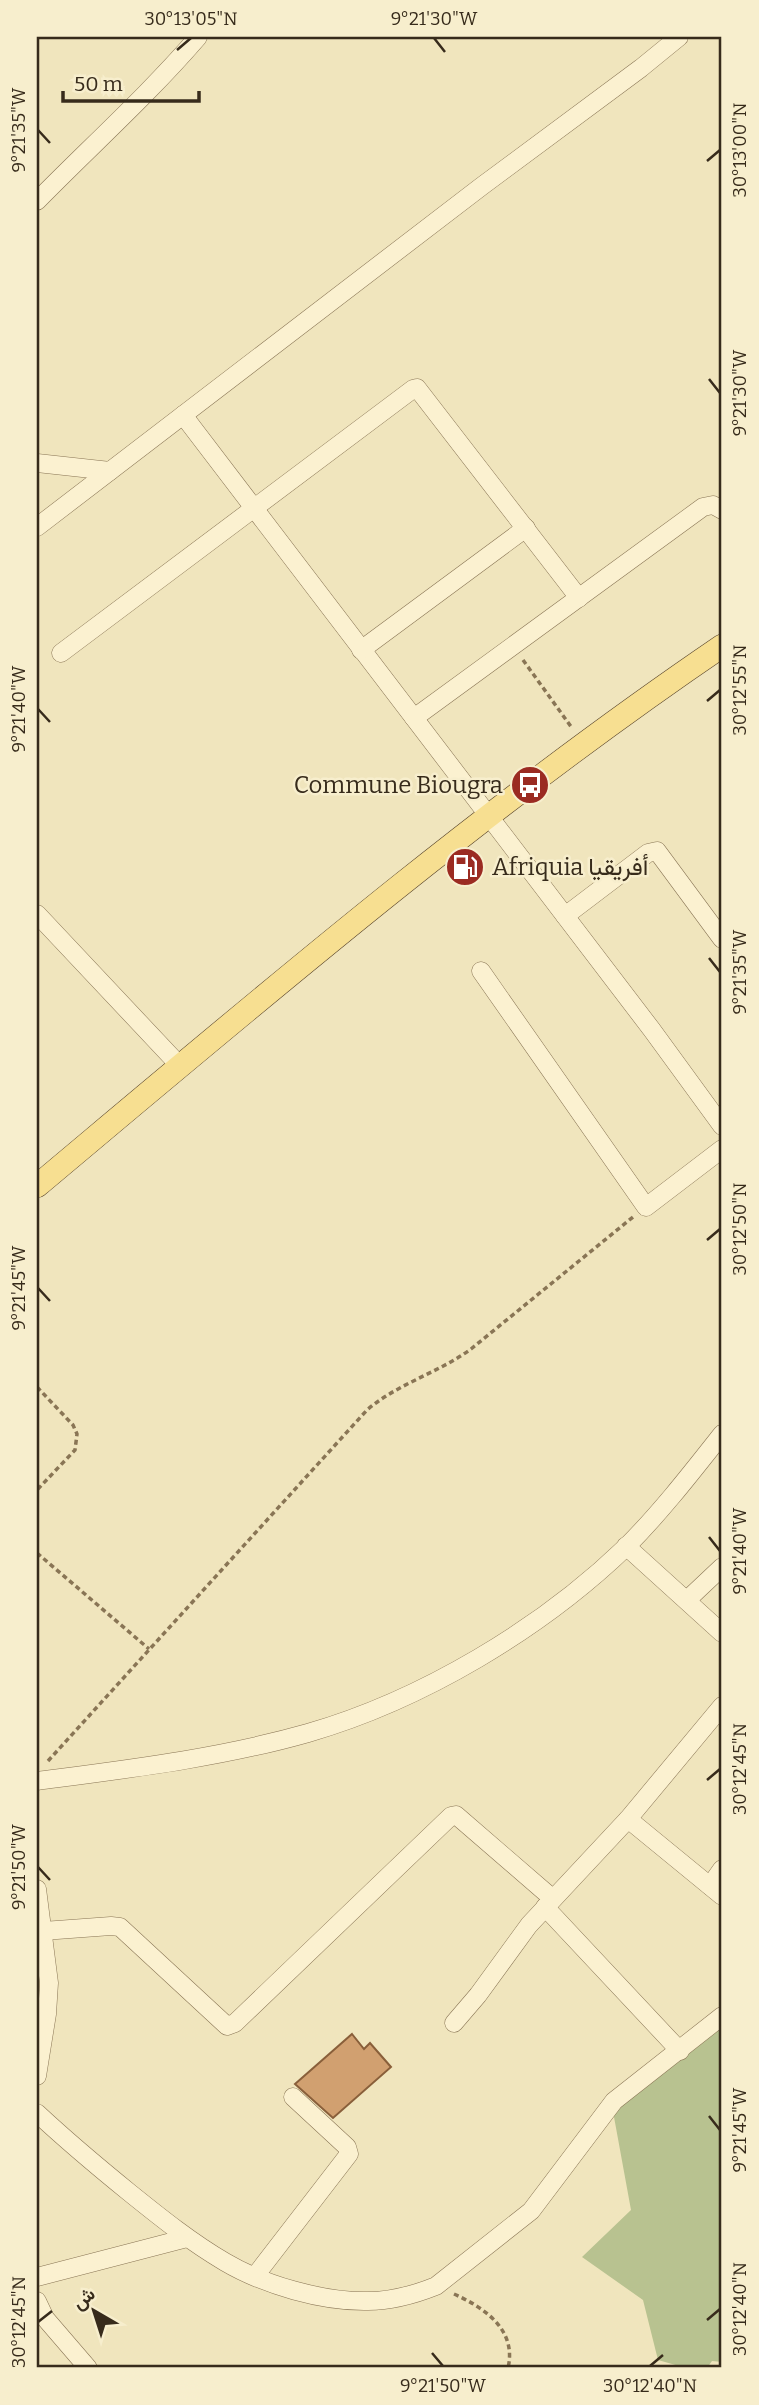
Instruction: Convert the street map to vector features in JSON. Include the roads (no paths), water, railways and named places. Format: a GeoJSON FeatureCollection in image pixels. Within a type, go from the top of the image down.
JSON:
{"type":"FeatureCollection","features":[{"type":"Feature","properties":{"kind":"main road"},"geometry":{"type":"LineString","coordinates":[[37,1186],[487,815],[722,646]]}},
{"type":"Feature","properties":{"kind":"street"},"geometry":{"type":"LineString","coordinates":[[37,201],[90,146],[160,82],[198,37]]}},
{"type":"Feature","properties":{"kind":"street"},"geometry":{"type":"LineString","coordinates":[[37,527],[679,37]]}},
{"type":"Feature","properties":{"kind":"street"},"geometry":{"type":"LineString","coordinates":[[61,653],[417,388],[579,598]]}},
{"type":"Feature","properties":{"kind":"street"},"geometry":{"type":"LineString","coordinates":[[183,415],[722,1126]]}},
{"type":"Feature","properties":{"kind":"street"},"geometry":{"type":"LineString","coordinates":[[37,463],[110,471]]}},
{"type":"Feature","properties":{"kind":"street"},"geometry":{"type":"LineString","coordinates":[[414,718],[703,507],[713,505],[722,510]]}},
{"type":"Feature","properties":{"kind":"street"},"geometry":{"type":"LineString","coordinates":[[362,650],[526,528]]}},
{"type":"Feature","properties":{"kind":"street"},"geometry":{"type":"LineString","coordinates":[[565,916],[648,853],[657,851],[722,939]]}},
{"type":"Feature","properties":{"kind":"street"},"geometry":{"type":"LineString","coordinates":[[37,914],[180,1066]]}},
{"type":"Feature","properties":{"kind":"street"},"geometry":{"type":"LineString","coordinates":[[481,971],[646,1207],[722,1149]]}},
{"type":"Feature","properties":{"kind":"street"},"geometry":{"type":"LineString","coordinates":[[37,1782],[247,1749],[363,1714],[436,1681],[498,1645],[563,1602],[626,1546],[680,1487],[722,1434]]}},
{"type":"Feature","properties":{"kind":"street"},"geometry":{"type":"LineString","coordinates":[[626,1546],[722,1633]]}},
{"type":"Feature","properties":{"kind":"street"},"geometry":{"type":"LineString","coordinates":[[687,1600],[722,1567]]}},
{"type":"Feature","properties":{"kind":"street"},"geometry":{"type":"LineString","coordinates":[[454,2023],[529,1925],[628,1819],[722,1706]]}},
{"type":"Feature","properties":{"kind":"street"},"geometry":{"type":"LineString","coordinates":[[40,1932],[120,1927],[227,2026],[235,2023],[451,1816],[456,1815],[549,1903],[680,2051]]}},
{"type":"Feature","properties":{"kind":"street"},"geometry":{"type":"LineString","coordinates":[[628,1819],[716,1891],[722,1869]]}},
{"type":"Feature","properties":{"kind":"street"},"geometry":{"type":"LineString","coordinates":[[37,1889],[40,1932],[49,1983],[37,2076]]}},
{"type":"Feature","properties":{"kind":"street"},"geometry":{"type":"LineString","coordinates":[[37,2113],[74,2147],[187,2238],[227,2263],[310,2295],[369,2302],[422,2292],[436,2286],[531,2211],[614,2101],[722,2016]]}},
{"type":"Feature","properties":{"kind":"street"},"geometry":{"type":"LineString","coordinates":[[255,2276],[349,2154],[347,2147],[293,2097]]}},
{"type":"Feature","properties":{"kind":"street"},"geometry":{"type":"LineString","coordinates":[[37,2277],[187,2238]]}},
{"type":"Feature","properties":{"kind":"street"},"geometry":{"type":"LineString","coordinates":[[37,2301],[45,2318],[88,2368]]}},
{"type":"Feature","properties":{"kind":"place","name":"Commune Biougra"},"geometry":{"type":"Point","coordinates":[530,785]}},
{"type":"Feature","properties":{"kind":"place","name":"Afriquia أفريقيا"},"geometry":{"type":"Point","coordinates":[465,867]}}]}
